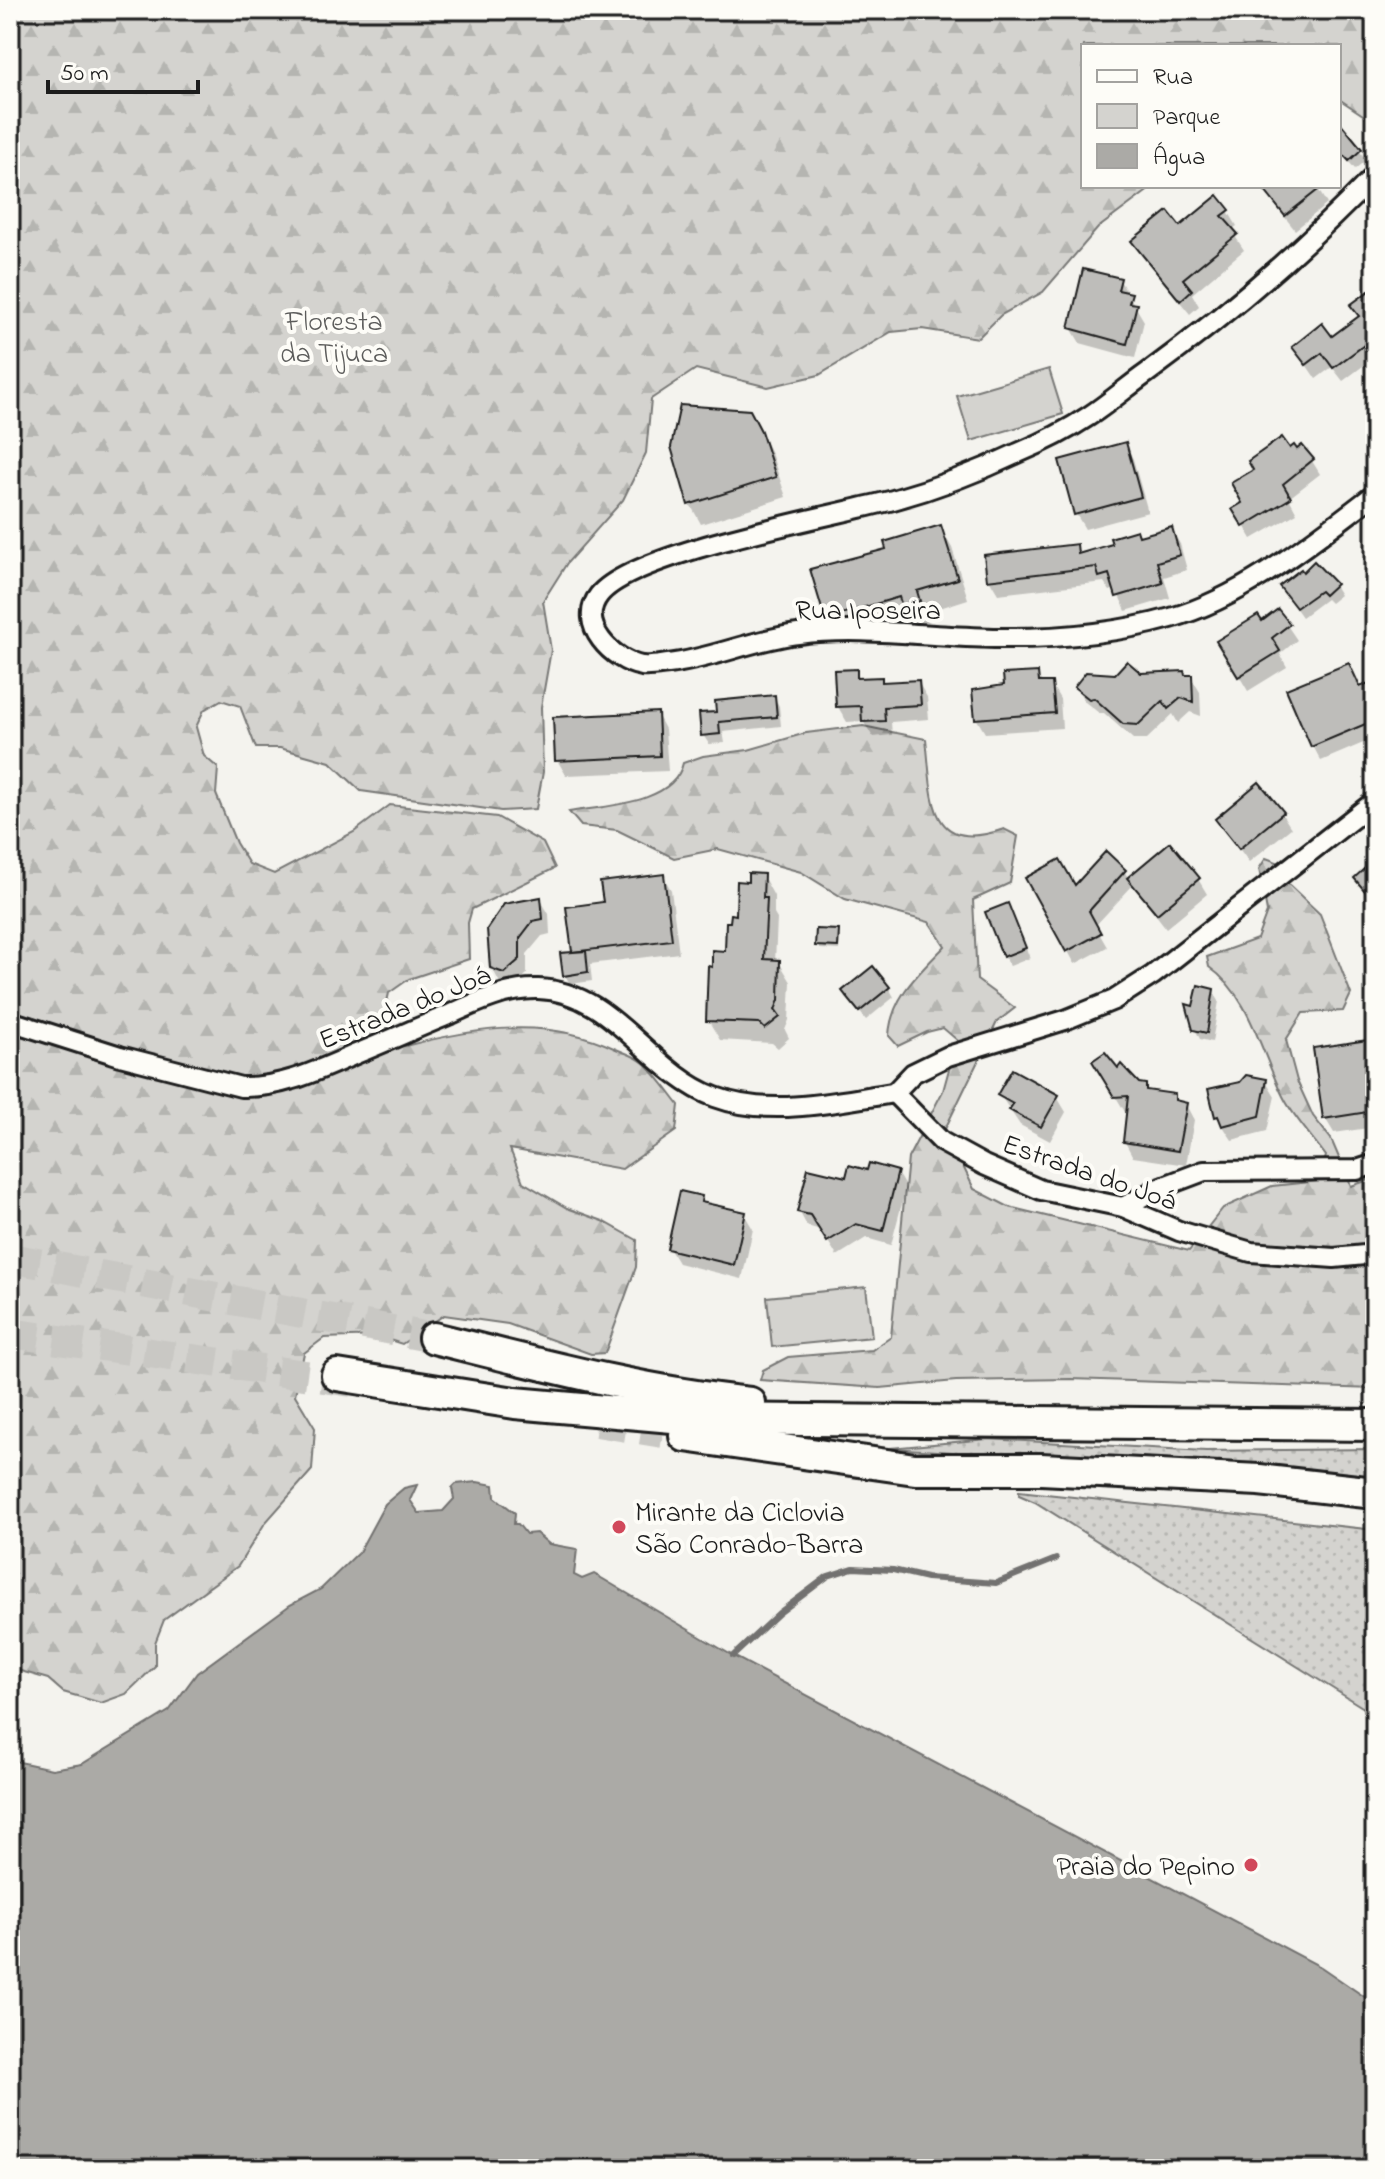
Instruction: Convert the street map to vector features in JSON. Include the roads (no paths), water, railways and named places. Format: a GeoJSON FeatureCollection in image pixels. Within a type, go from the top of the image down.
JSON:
{"type":"FeatureCollection","features":[{"type":"Feature","properties":{"kind":"highway"},"geometry":{"type":"LineString","coordinates":[[434,1338],[580,1374],[691,1397],[911,1421]]}},
{"type":"Feature","properties":{"kind":"highway"},"geometry":{"type":"LineString","coordinates":[[337,1375],[515,1403],[695,1419],[1375,1425]]}},
{"type":"Feature","properties":{"kind":"highway"},"geometry":{"type":"LineString","coordinates":[[663,1433],[915,1469],[1041,1469],[1259,1480],[1375,1493]]}},
{"type":"Feature","properties":{"kind":"street","name":"Rua Iposeira"},"geometry":{"type":"LineString","coordinates":[[1375,175],[1223,315],[1089,417],[1019,453],[953,481],[686,553],[622,576],[598,596],[590,614],[597,635],[619,657],[643,666],[682,662],[797,634],[875,632],[996,639],[1113,633],[1216,602],[1252,582],[1375,494]]}},
{"type":"Feature","properties":{"kind":"street"},"geometry":{"type":"LineString","coordinates":[[894,1093],[913,1073],[948,1056],[1065,1020],[1114,1000],[1153,975],[1375,801]]}},
{"type":"Feature","properties":{"kind":"street","name":"Estrada do Joá"},"geometry":{"type":"LineString","coordinates":[[10,1021],[120,1056],[241,1087],[258,1088],[298,1079],[487,998],[534,989],[564,991],[594,1005],[685,1081],[713,1097],[749,1107],[791,1106],[894,1093],[942,1142],[1041,1190],[1123,1207],[1179,1231],[1251,1252],[1334,1258],[1375,1254]]}},
{"type":"Feature","properties":{"kind":"street"},"geometry":{"type":"LineString","coordinates":[[1123,1207],[1169,1183],[1204,1171],[1357,1170],[1375,1164]]}},
{"type":"Feature","properties":{"kind":"water"},"geometry":{"type":"Polygon","coordinates":[[[477,1482],[494,1485],[495,1497],[515,1513],[514,1524],[518,1524],[526,1534],[536,1533],[549,1544],[577,1549],[574,1575],[582,1579],[594,1574],[733,1656],[1321,1967],[1375,2004],[1375,2169],[10,2169],[10,1760],[52,1769],[82,1764],[169,1711],[197,1673],[290,1605],[321,1589],[359,1552],[385,1504],[404,1488],[417,1485],[410,1500],[419,1513],[443,1511],[454,1499],[452,1488],[456,1484],[477,1482]]]}},
{"type":"Feature","properties":{"kind":"waterway"},"geometry":{"type":"LineString","coordinates":[[733,1656],[779,1613],[828,1576],[853,1568],[996,1583],[1056,1559]]}},
{"type":"Feature","properties":{"kind":"tunnel"},"geometry":{"type":"LineString","coordinates":[[10,1258],[434,1338]]}},
{"type":"Feature","properties":{"kind":"tunnel"},"geometry":{"type":"LineString","coordinates":[[10,1333],[360,1383]]}},
{"type":"Feature","properties":{"kind":"tunnel"},"geometry":{"type":"LineString","coordinates":[[597,1422],[663,1433]]}},
{"type":"Feature","properties":{"kind":"place","name":"Mirante da Ciclovia São Conrado-Barra"},"geometry":{"type":"Point","coordinates":[619,1527]}},
{"type":"Feature","properties":{"kind":"place","name":"Praia do Pepino"},"geometry":{"type":"Point","coordinates":[1251,1865]}},
{"type":"Feature","properties":{"kind":"park label","name":"Floresta da Tijuca"},"geometry":{"type":"Point","coordinates":[334,336]}}]}
